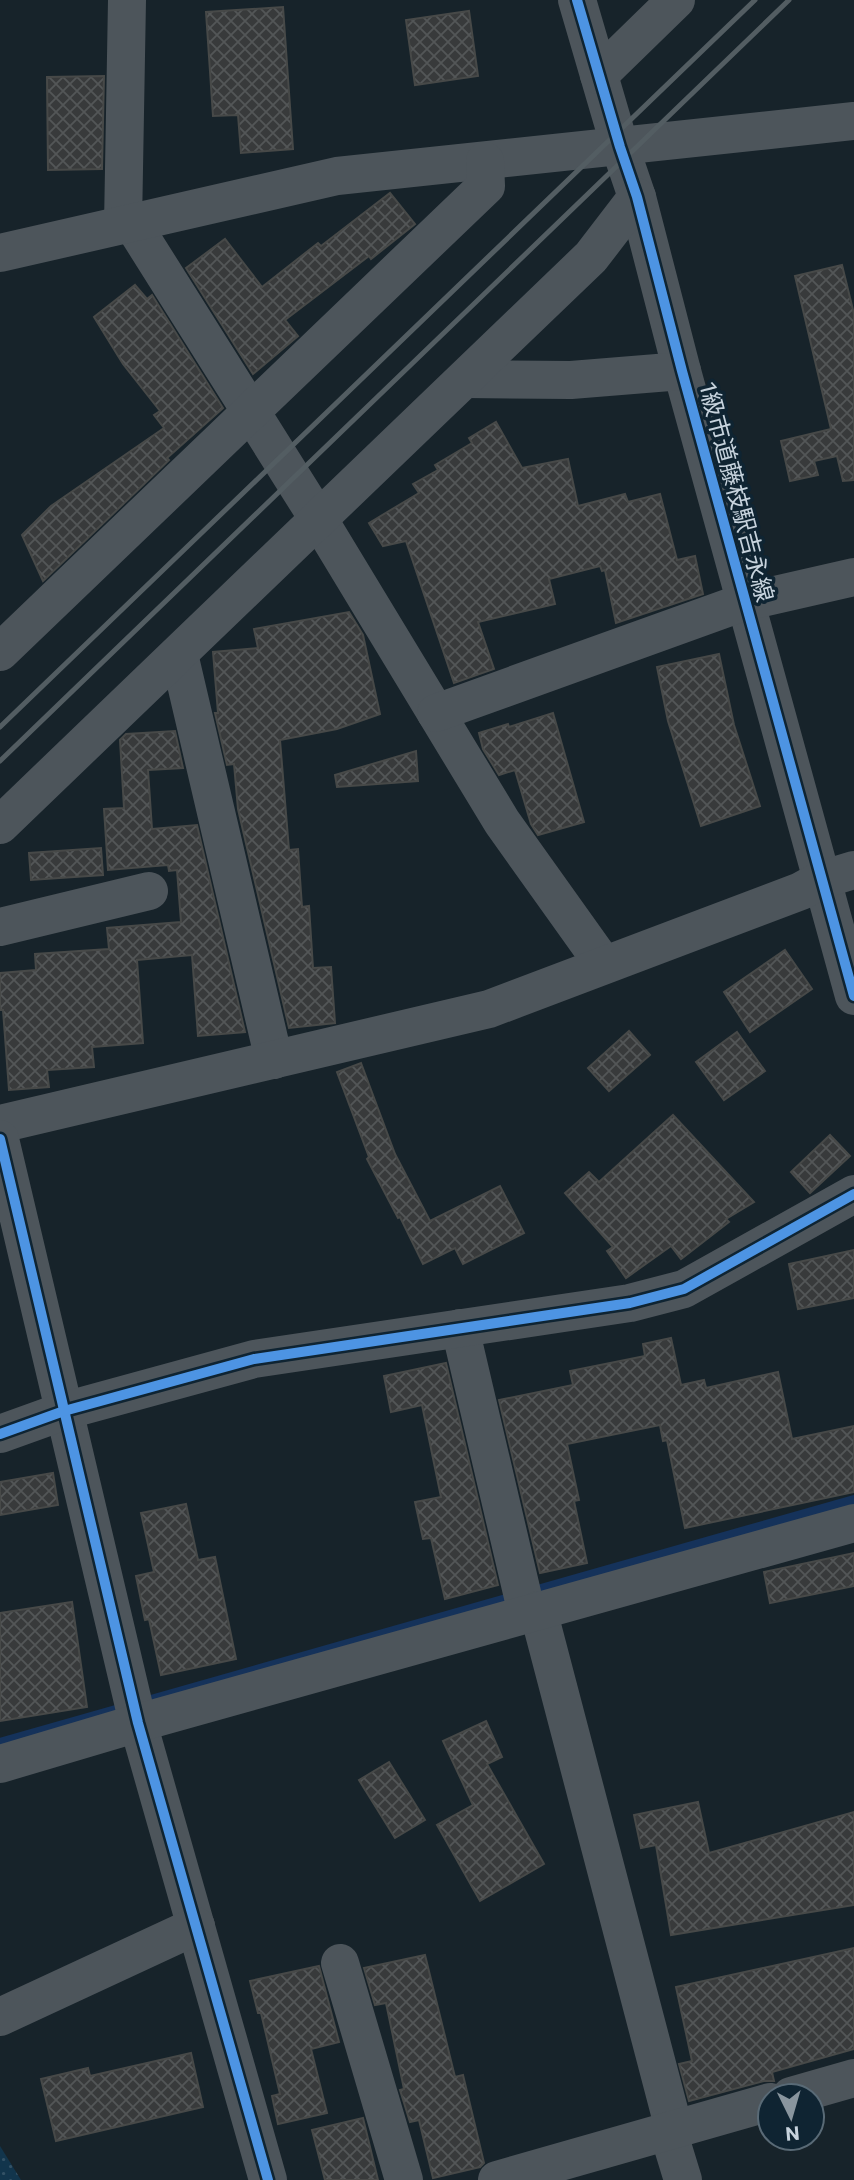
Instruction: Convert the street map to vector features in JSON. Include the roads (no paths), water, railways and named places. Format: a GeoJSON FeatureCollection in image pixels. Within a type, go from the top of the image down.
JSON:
{"type":"FeatureCollection","features":[{"type":"Feature","properties":{"kind":"street"},"geometry":{"type":"LineString","coordinates":[[127,0],[128,224],[319,520],[502,822],[604,965]]}},
{"type":"Feature","properties":{"kind":"street","name":"1級市道藤枝駅吉永線"},"geometry":{"type":"LineString","coordinates":[[577,0],[637,197],[744,603],[837,875],[854,996]]}},
{"type":"Feature","properties":{"kind":"street"},"geometry":{"type":"LineString","coordinates":[[599,75],[676,0]]}},
{"type":"Feature","properties":{"kind":"street"},"geometry":{"type":"LineString","coordinates":[[0,253],[337,176],[854,121]]}},
{"type":"Feature","properties":{"kind":"street"},"geometry":{"type":"LineString","coordinates":[[0,652],[486,186],[485,161]]}},
{"type":"Feature","properties":{"kind":"street"},"geometry":{"type":"LineString","coordinates":[[0,825],[591,257],[637,197]]}},
{"type":"Feature","properties":{"kind":"street"},"geometry":{"type":"LineString","coordinates":[[466,379],[571,380],[682,371]]}},
{"type":"Feature","properties":{"kind":"street"},"geometry":{"type":"LineString","coordinates":[[436,713],[744,603],[854,577]]}},
{"type":"Feature","properties":{"kind":"street"},"geometry":{"type":"LineString","coordinates":[[179,654],[274,1060]]}},
{"type":"Feature","properties":{"kind":"street"},"geometry":{"type":"LineString","coordinates":[[0,1124],[489,1009],[837,875]]}},
{"type":"Feature","properties":{"kind":"street"},"geometry":{"type":"LineString","coordinates":[[0,927],[149,891]]}},
{"type":"Feature","properties":{"kind":"street"},"geometry":{"type":"LineString","coordinates":[[0,1139],[135,1708],[268,2180]]}},
{"type":"Feature","properties":{"kind":"street"},"geometry":{"type":"LineString","coordinates":[[0,1434],[64,1410],[254,1359],[629,1303],[684,1289],[854,1194]]}},
{"type":"Feature","properties":{"kind":"street"},"geometry":{"type":"LineString","coordinates":[[460,1328],[528,1601],[606,1871],[683,2180]]}},
{"type":"Feature","properties":{"kind":"street"},"geometry":{"type":"LineString","coordinates":[[0,1764],[135,1708],[528,1601],[854,1523]]}},
{"type":"Feature","properties":{"kind":"street"},"geometry":{"type":"LineString","coordinates":[[0,2017],[196,1926]]}},
{"type":"Feature","properties":{"kind":"street"},"geometry":{"type":"LineString","coordinates":[[340,1963],[404,2180]]}},
{"type":"Feature","properties":{"kind":"street"},"geometry":{"type":"LineString","coordinates":[[826,2086],[854,2078]]}},
{"type":"Feature","properties":{"kind":"street"},"geometry":{"type":"LineString","coordinates":[[497,2180],[756,2106]]}},
{"type":"Feature","properties":{"kind":"waterway"},"geometry":{"type":"LineString","coordinates":[[0,1743],[854,1500]]}},
{"type":"Feature","properties":{"kind":"railway"},"geometry":{"type":"LineString","coordinates":[[0,727],[755,0]]}},
{"type":"Feature","properties":{"kind":"railway"},"geometry":{"type":"LineString","coordinates":[[0,761],[789,0]]}}]}
